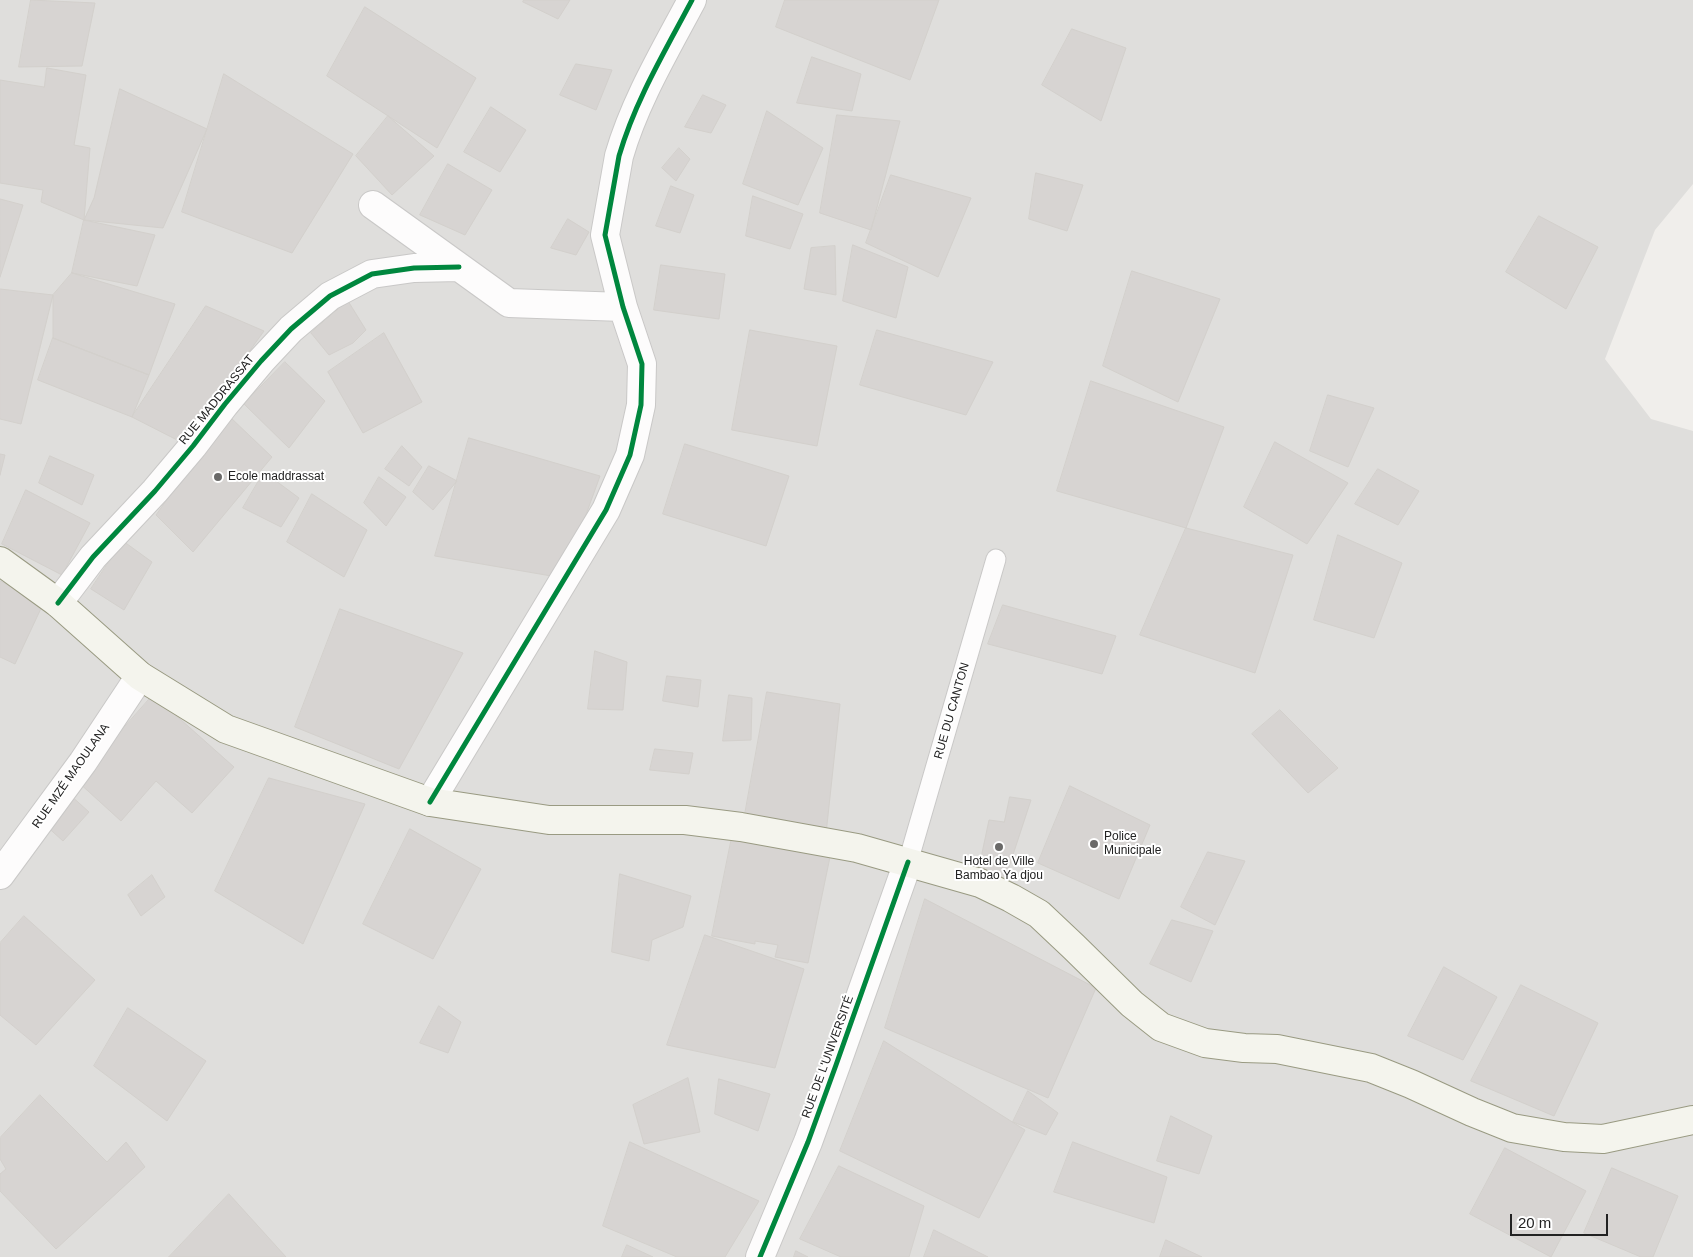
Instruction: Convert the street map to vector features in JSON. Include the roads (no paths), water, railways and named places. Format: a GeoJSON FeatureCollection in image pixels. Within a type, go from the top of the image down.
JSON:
{"type":"FeatureCollection","features":[{"type":"Feature","properties":{"kind":"main road"},"geometry":{"type":"LineString","coordinates":[[0,561],[58,603],[140,676],[226,730],[430,802],[549,820],[685,820],[741,827],[857,848],[980,883],[1011,898],[1039,914],[1132,1004],[1161,1027],[1205,1042],[1244,1048],[1277,1049],[1371,1068],[1512,1128],[1564,1137],[1603,1139],[1693,1120]]}},
{"type":"Feature","properties":{"kind":"street"},"geometry":{"type":"LineString","coordinates":[[430,802],[606,510],[630,455],[641,405],[642,364],[623,307],[605,235],[619,156],[645,89],[692,0]]}},
{"type":"Feature","properties":{"kind":"street"},"geometry":{"type":"LineString","coordinates":[[374,205],[509,303],[623,307]]}},
{"type":"Feature","properties":{"kind":"street","name":"RUE MADDRASSAT"},"geometry":{"type":"LineString","coordinates":[[58,603],[93,557],[155,491],[261,361],[291,329],[330,296],[372,274],[414,268],[459,267]]}},
{"type":"Feature","properties":{"kind":"street","name":"RUE MZÉ MAOULANA"},"geometry":{"type":"LineString","coordinates":[[0,875],[83,762],[140,676]]}},
{"type":"Feature","properties":{"kind":"street","name":"RUE DE L'UNIVERSITÉ"},"geometry":{"type":"LineString","coordinates":[[760,1257],[814,1125],[908,862]]}},
{"type":"Feature","properties":{"kind":"lane","name":"RUE DU CANTON"},"geometry":{"type":"LineString","coordinates":[[908,862],[996,560]]}},
{"type":"Feature","properties":{"kind":"place","name":"Ecole maddrassat"},"geometry":{"type":"Point","coordinates":[218,477]}},
{"type":"Feature","properties":{"kind":"place","name":"Police Municipale"},"geometry":{"type":"Point","coordinates":[1094,844]}},
{"type":"Feature","properties":{"kind":"place","name":"Hotel de Ville Bambao Ya djou"},"geometry":{"type":"Point","coordinates":[999,847]}}]}
